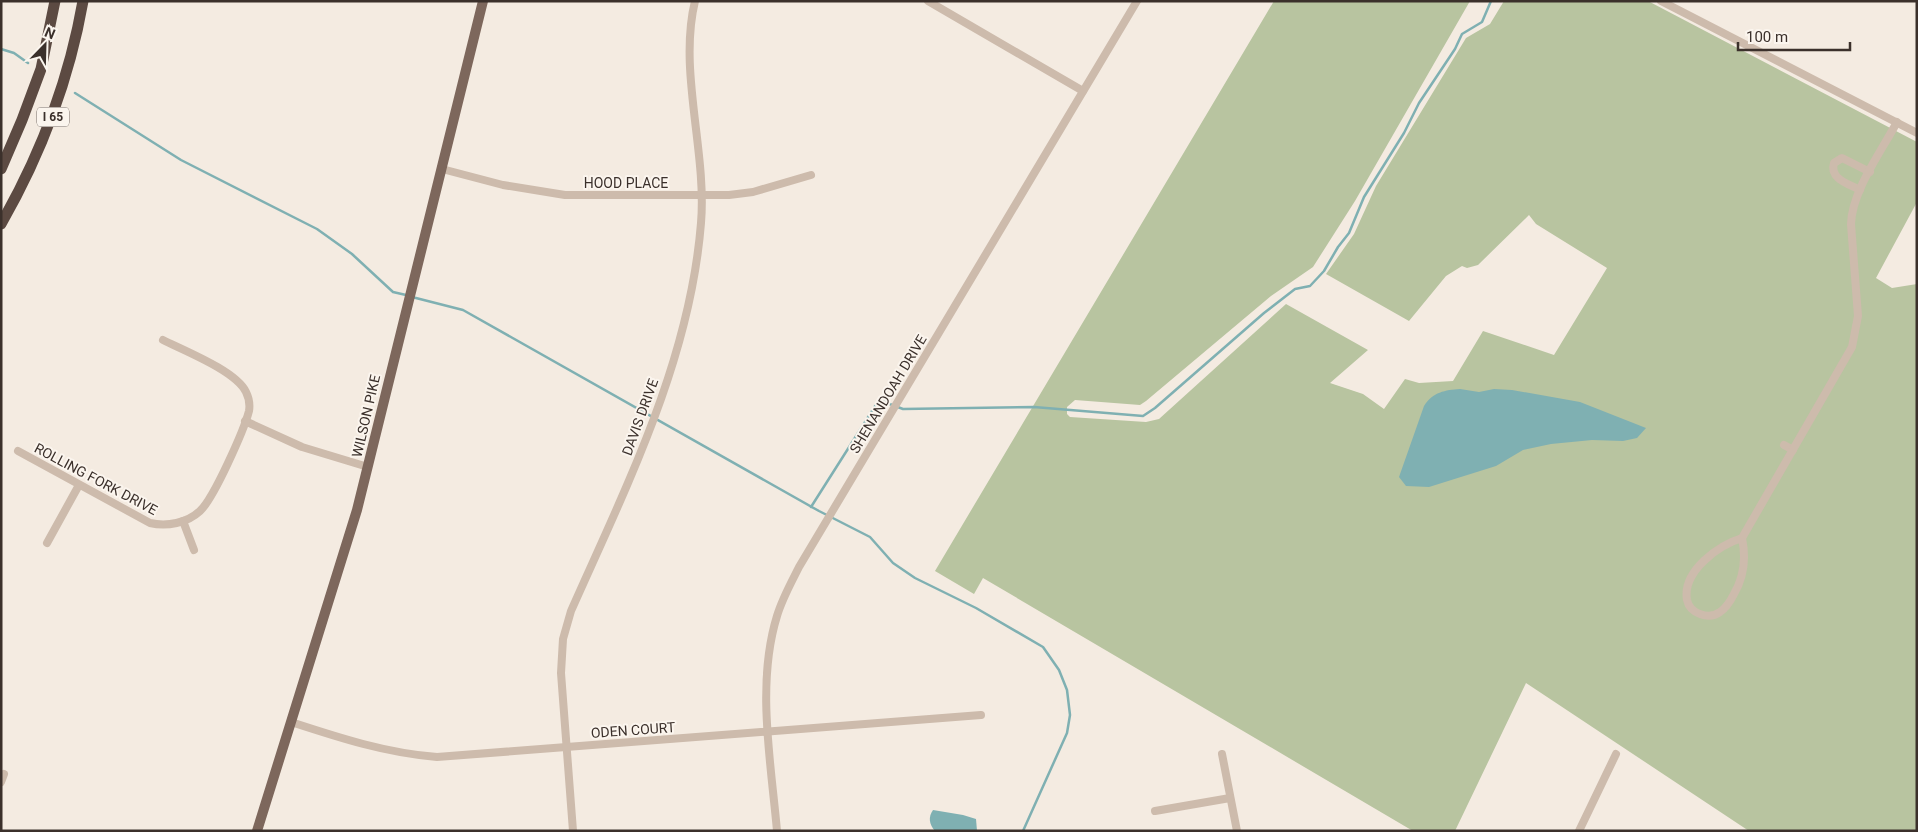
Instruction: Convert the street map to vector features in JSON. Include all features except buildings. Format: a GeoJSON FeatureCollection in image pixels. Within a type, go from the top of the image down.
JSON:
{"type":"FeatureCollection","features":[{"type":"Feature","properties":{"kind":"highway","name":"I 65"},"geometry":{"type":"LineString","coordinates":[[1,168],[22,120],[40,69],[55,1]]}},
{"type":"Feature","properties":{"kind":"highway","name":"I 65"},"geometry":{"type":"LineString","coordinates":[[1,224],[24,184],[48,131],[66,78],[83,1]]}},
{"type":"Feature","properties":{"kind":"main road","name":"WILSON PIKE"},"geometry":{"type":"LineString","coordinates":[[256,831],[357,510],[408,296],[442,169],[483,1]]}},
{"type":"Feature","properties":{"kind":"street","name":"DAVIS DRIVE"},"geometry":{"type":"LineString","coordinates":[[573,831],[561,673],[563,638],[571,612],[625,491],[652,422],[688,314],[698,252],[702,196],[690,51],[695,1]]}},
{"type":"Feature","properties":{"kind":"street"},"geometry":{"type":"LineString","coordinates":[[928,1],[1083,91]]}},
{"type":"Feature","properties":{"kind":"street","name":"SHENANDOAH DRIVE"},"geometry":{"type":"LineString","coordinates":[[777,831],[769,733],[768,666],[777,617],[799,567],[1137,1]]}},
{"type":"Feature","properties":{"kind":"street"},"geometry":{"type":"LineString","coordinates":[[1660,1],[1917,133]]}},
{"type":"Feature","properties":{"kind":"street"},"geometry":{"type":"LineString","coordinates":[[1742,538],[1744,548],[1743,571],[1733,597],[1726,607],[1716,614],[1705,616],[1698,614],[1690,607],[1687,600],[1688,587],[1693,576],[1712,553],[1728,543],[1742,538],[1845,362],[1856,332],[1858,305],[1851,224],[1854,205],[1860,190],[1897,122]]}},
{"type":"Feature","properties":{"kind":"street"},"geometry":{"type":"LineString","coordinates":[[1860,190],[1835,176],[1832,170],[1834,163],[1842,158],[1870,172]]}},
{"type":"Feature","properties":{"kind":"street","name":"HOOD PLACE"},"geometry":{"type":"LineString","coordinates":[[442,169],[503,185],[565,195],[702,196],[753,192],[811,175]]}},
{"type":"Feature","properties":{"kind":"street","name":"ROLLING FORK DRIVE"},"geometry":{"type":"LineString","coordinates":[[18,451],[79,486],[150,523],[164,525],[183,521],[197,514],[209,500],[245,421],[249,403],[246,391],[238,381],[163,340]]}},
{"type":"Feature","properties":{"kind":"street"},"geometry":{"type":"LineString","coordinates":[[245,421],[302,447],[368,466]]}},
{"type":"Feature","properties":{"kind":"street"},"geometry":{"type":"LineString","coordinates":[[1784,445],[1793,450]]}},
{"type":"Feature","properties":{"kind":"street"},"geometry":{"type":"LineString","coordinates":[[47,543],[79,486]]}},
{"type":"Feature","properties":{"kind":"street"},"geometry":{"type":"LineString","coordinates":[[183,521],[194,550]]}},
{"type":"Feature","properties":{"kind":"street","name":"ODEN COURT"},"geometry":{"type":"LineString","coordinates":[[291,722],[340,738],[405,754],[462,756],[981,715]]}},
{"type":"Feature","properties":{"kind":"street"},"geometry":{"type":"LineString","coordinates":[[1222,754],[1237,831]]}},
{"type":"Feature","properties":{"kind":"street"},"geometry":{"type":"LineString","coordinates":[[1579,831],[1616,754]]}},
{"type":"Feature","properties":{"kind":"street"},"geometry":{"type":"LineString","coordinates":[[1155,811],[1230,798]]}},
{"type":"Feature","properties":{"kind":"green space"},"geometry":{"type":"Polygon","coordinates":[[[1274,1],[1470,1],[1355,201],[1313,267],[1271,296],[1140,405],[1075,400],[1067,407],[1067,414],[1070,417],[1146,422],[1159,419],[1286,304],[1368,350],[1330,383],[1363,394],[1384,409],[1405,379],[1419,383],[1453,381],[1483,331],[1554,355],[1607,268],[1536,224],[1529,215],[1478,265],[1467,268],[1462,266],[1446,276],[1409,321],[1326,274],[1354,234],[1376,186],[1466,38],[1490,24],[1504,1],[1648,1],[1917,142],[1917,202],[1876,278],[1892,288],[1917,284],[1917,831],[1749,831],[1526,683],[1455,831],[1413,831],[983,578],[974,594],[935,571],[1274,1]]]}},
{"type":"Feature","properties":{"kind":"water"},"geometry":{"type":"Polygon","coordinates":[[[1460,389],[1479,392],[1494,389],[1512,390],[1580,402],[1646,428],[1637,438],[1623,441],[1592,440],[1551,444],[1523,450],[1496,466],[1429,487],[1406,486],[1399,477],[1424,406],[1435,395],[1449,390],[1460,389]]]}},
{"type":"Feature","properties":{"kind":"water"},"geometry":{"type":"Polygon","coordinates":[[[933,810],[976,819],[977,831],[935,831],[930,821],[930,815],[933,810]]]}},
{"type":"Feature","properties":{"kind":"waterway"},"geometry":{"type":"LineString","coordinates":[[811,507],[879,400],[903,409],[1034,407],[1143,416],[1155,408],[1264,313],[1295,289],[1310,286],[1324,271],[1349,233],[1364,197],[1404,133],[1419,103],[1455,49],[1462,34],[1482,22],[1491,1]]}},
{"type":"Feature","properties":{"kind":"waterway"},"geometry":{"type":"LineString","coordinates":[[1,49],[14,53],[28,63]]}},
{"type":"Feature","properties":{"kind":"waterway"},"geometry":{"type":"LineString","coordinates":[[75,93],[181,160],[317,229],[352,254],[393,292],[406,295]]}},
{"type":"Feature","properties":{"kind":"waterway"},"geometry":{"type":"LineString","coordinates":[[412,297],[463,310],[819,511],[870,537],[893,563],[915,578],[976,608],[1043,647],[1059,670],[1067,690],[1070,715],[1067,733],[1023,831]]}}]}
